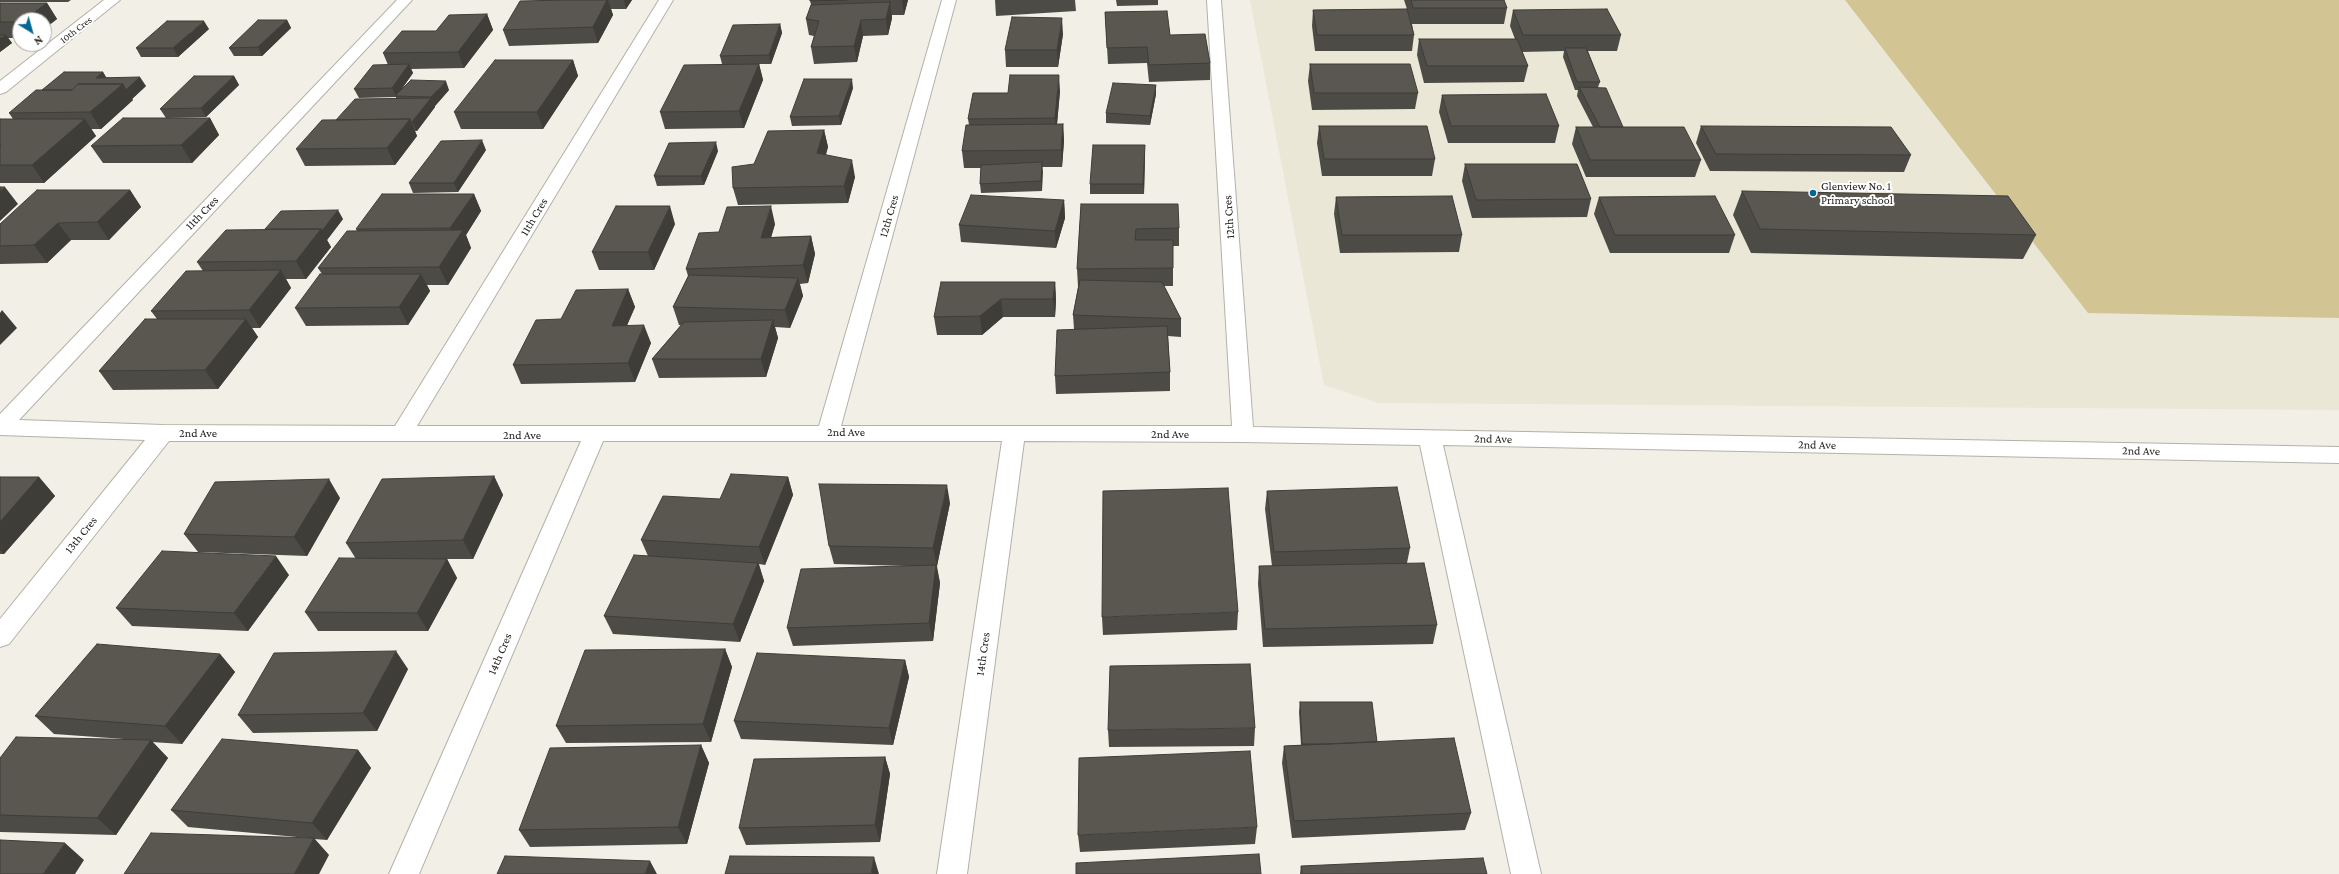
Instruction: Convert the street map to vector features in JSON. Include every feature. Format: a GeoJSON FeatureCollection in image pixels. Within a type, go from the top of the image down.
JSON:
{"type":"FeatureCollection","features":[{"type":"Feature","properties":{"kind":"street","name":"10th Cres"},"geometry":{"type":"LineString","coordinates":[[0,89],[113,0]]}},
{"type":"Feature","properties":{"kind":"street","name":"11th Cres"},"geometry":{"type":"LineString","coordinates":[[0,427],[405,0]]}},
{"type":"Feature","properties":{"kind":"street","name":"11th Cres"},"geometry":{"type":"LineString","coordinates":[[401,434],[666,0]]}},
{"type":"Feature","properties":{"kind":"street","name":"12th Cres"},"geometry":{"type":"LineString","coordinates":[[828,432],[950,0]]}},
{"type":"Feature","properties":{"kind":"street","name":"12th Cres"},"geometry":{"type":"LineString","coordinates":[[1214,0],[1243,434]]}},
{"type":"Feature","properties":{"kind":"street","name":"2nd Ave"},"geometry":{"type":"LineString","coordinates":[[0,427],[163,433],[595,435],[828,432],[1243,434],[2339,455]]}},
{"type":"Feature","properties":{"kind":"street","name":"13th Cres"},"geometry":{"type":"LineString","coordinates":[[0,637],[163,433]]}},
{"type":"Feature","properties":{"kind":"street","name":"14th Cres"},"geometry":{"type":"LineString","coordinates":[[952,874],[1014,434]]}},
{"type":"Feature","properties":{"kind":"street","name":"14th Cres"},"geometry":{"type":"LineString","coordinates":[[404,874],[595,435]]}},
{"type":"Feature","properties":{"kind":"street"},"geometry":{"type":"LineString","coordinates":[[1430,438],[1526,874]]}},
{"type":"Feature","properties":{"kind":"shaded area","name":"Glenview No. 1 Primary school"},"geometry":{"type":"Polygon","coordinates":[[[1250,0],[2339,0],[2339,410],[1378,403],[1324,385],[1250,0]]]}},
{"type":"Feature","properties":{"kind":"shaded area"},"geometry":{"type":"Polygon","coordinates":[[[1845,0],[2339,0],[2339,318],[2088,313],[1845,0]]]}},
{"type":"Feature","properties":{"kind":"building"},"geometry":{"type":"Polygon","coordinates":[[[607,0],[593,27],[503,30],[520,1],[607,0]]]}},
{"type":"Feature","properties":{"kind":"building"},"geometry":{"type":"Polygon","coordinates":[[[810,0],[847,0],[810,1],[810,0]]]}},
{"type":"Feature","properties":{"kind":"building"},"geometry":{"type":"Polygon","coordinates":[[[1411,0],[1504,0],[1507,8],[1413,8],[1411,0]]]}},
{"type":"Feature","properties":{"kind":"building"},"geometry":{"type":"Polygon","coordinates":[[[890,2],[886,19],[861,20],[854,46],[811,47],[819,21],[806,19],[811,5],[890,2]]]}},
{"type":"Feature","properties":{"kind":"building"},"geometry":{"type":"Polygon","coordinates":[[[0,3],[47,3],[35,12],[12,12],[12,22],[0,22],[0,3]]]}},
{"type":"Feature","properties":{"kind":"building"},"geometry":{"type":"Polygon","coordinates":[[[1407,9],[1414,35],[1317,35],[1313,10],[1407,9]]]}},
{"type":"Feature","properties":{"kind":"building"},"geometry":{"type":"Polygon","coordinates":[[[1607,9],[1621,35],[1523,35],[1513,10],[1607,9]]]}},
{"type":"Feature","properties":{"kind":"building"},"geometry":{"type":"Polygon","coordinates":[[[1167,11],[1170,35],[1205,34],[1210,63],[1149,65],[1147,47],[1107,48],[1105,12],[1167,11]]]}},
{"type":"Feature","properties":{"kind":"building"},"geometry":{"type":"Polygon","coordinates":[[[487,14],[458,52],[383,53],[402,31],[436,31],[449,15],[487,14]]]}},
{"type":"Feature","properties":{"kind":"building"},"geometry":{"type":"Polygon","coordinates":[[[1012,17],[1062,18],[1057,50],[1005,50],[1012,17]]]}},
{"type":"Feature","properties":{"kind":"building"},"geometry":{"type":"Polygon","coordinates":[[[258,20],[287,20],[258,47],[229,48],[258,20]]]}},
{"type":"Feature","properties":{"kind":"building"},"geometry":{"type":"Polygon","coordinates":[[[167,21],[204,21],[173,48],[136,48],[167,21]]]}},
{"type":"Feature","properties":{"kind":"building"},"geometry":{"type":"Polygon","coordinates":[[[780,24],[769,55],[720,56],[733,25],[780,24]]]}},
{"type":"Feature","properties":{"kind":"building"},"geometry":{"type":"Polygon","coordinates":[[[0,35],[6,35],[0,39],[0,35]]]}},
{"type":"Feature","properties":{"kind":"building"},"geometry":{"type":"Polygon","coordinates":[[[1419,39],[1517,39],[1528,66],[1427,66],[1419,39]]]}},
{"type":"Feature","properties":{"kind":"building"},"geometry":{"type":"Polygon","coordinates":[[[1565,48],[1586,48],[1600,82],[1577,82],[1565,48]]]}},
{"type":"Feature","properties":{"kind":"building"},"geometry":{"type":"Polygon","coordinates":[[[495,60],[573,60],[537,112],[454,112],[495,60]]]}},
{"type":"Feature","properties":{"kind":"building"},"geometry":{"type":"Polygon","coordinates":[[[409,64],[392,88],[354,89],[373,65],[409,64]]]}},
{"type":"Feature","properties":{"kind":"building"},"geometry":{"type":"Polygon","coordinates":[[[759,64],[739,111],[660,112],[684,65],[759,64]]]}},
{"type":"Feature","properties":{"kind":"building"},"geometry":{"type":"Polygon","coordinates":[[[1310,64],[1410,64],[1418,93],[1314,93],[1310,64]]]}},
{"type":"Feature","properties":{"kind":"building"},"geometry":{"type":"Polygon","coordinates":[[[64,72],[103,72],[96,78],[140,77],[126,90],[123,84],[78,84],[72,90],[42,90],[64,72]]]}},
{"type":"Feature","properties":{"kind":"building"},"geometry":{"type":"Polygon","coordinates":[[[1010,75],[1059,75],[1055,118],[968,119],[973,93],[1008,93],[1010,75]]]}},
{"type":"Feature","properties":{"kind":"building"},"geometry":{"type":"Polygon","coordinates":[[[194,76],[234,76],[201,108],[160,109],[194,76]]]}},
{"type":"Feature","properties":{"kind":"building"},"geometry":{"type":"Polygon","coordinates":[[[804,79],[852,79],[839,116],[790,117],[804,79]]]}},
{"type":"Feature","properties":{"kind":"building"},"geometry":{"type":"Polygon","coordinates":[[[411,80],[446,81],[431,97],[395,96],[411,80]]]}},
{"type":"Feature","properties":{"kind":"building"},"geometry":{"type":"Polygon","coordinates":[[[1113,83],[1156,85],[1150,116],[1106,113],[1113,83]]]}},
{"type":"Feature","properties":{"kind":"building"},"geometry":{"type":"Polygon","coordinates":[[[78,84],[123,84],[90,112],[9,113],[36,90],[72,90],[78,84]]]}},
{"type":"Feature","properties":{"kind":"building"},"geometry":{"type":"Polygon","coordinates":[[[1579,87],[1606,88],[1623,127],[1600,127],[1579,87]]]}},
{"type":"Feature","properties":{"kind":"building"},"geometry":{"type":"Polygon","coordinates":[[[1546,94],[1559,126],[1451,126],[1442,95],[1546,94]]]}},
{"type":"Feature","properties":{"kind":"building"},"geometry":{"type":"Polygon","coordinates":[[[431,98],[412,122],[410,119],[336,120],[355,99],[431,98]]]}},
{"type":"Feature","properties":{"kind":"building"},"geometry":{"type":"Polygon","coordinates":[[[123,118],[210,118],[181,145],[91,146],[123,118]]]}},
{"type":"Feature","properties":{"kind":"building"},"geometry":{"type":"Polygon","coordinates":[[[0,119],[85,119],[32,165],[0,165],[0,119]]]}},
{"type":"Feature","properties":{"kind":"building"},"geometry":{"type":"Polygon","coordinates":[[[410,119],[387,148],[296,149],[322,120],[410,119]]]}},
{"type":"Feature","properties":{"kind":"building"},"geometry":{"type":"Polygon","coordinates":[[[1063,124],[1061,150],[962,151],[966,125],[1063,124]]]}},
{"type":"Feature","properties":{"kind":"building"},"geometry":{"type":"Polygon","coordinates":[[[1319,126],[1427,126],[1435,159],[1324,159],[1319,126]]]}},
{"type":"Feature","properties":{"kind":"building"},"geometry":{"type":"Polygon","coordinates":[[[1701,126],[1891,127],[1911,155],[1716,154],[1701,126]]]}},
{"type":"Feature","properties":{"kind":"building"},"geometry":{"type":"Polygon","coordinates":[[[1576,127],[1684,127],[1701,160],[1590,160],[1576,127]]]}},
{"type":"Feature","properties":{"kind":"building"},"geometry":{"type":"Polygon","coordinates":[[[824,130],[817,153],[852,160],[844,186],[733,188],[732,167],[754,164],[768,131],[824,130]]]}},
{"type":"Feature","properties":{"kind":"building"},"geometry":{"type":"Polygon","coordinates":[[[482,140],[454,183],[409,183],[441,141],[482,140]]]}},
{"type":"Feature","properties":{"kind":"building"},"geometry":{"type":"Polygon","coordinates":[[[716,142],[701,176],[654,176],[669,143],[716,142]]]}},
{"type":"Feature","properties":{"kind":"building"},"geometry":{"type":"Polygon","coordinates":[[[1093,145],[1145,145],[1143,184],[1090,184],[1093,145]]]}},
{"type":"Feature","properties":{"kind":"building"},"geometry":{"type":"Polygon","coordinates":[[[1042,162],[1041,181],[980,184],[981,165],[1042,162]]]}},
{"type":"Feature","properties":{"kind":"building"},"geometry":{"type":"Polygon","coordinates":[[[1465,164],[1577,164],[1591,199],[1476,200],[1465,164]]]}},
{"type":"Feature","properties":{"kind":"building"},"geometry":{"type":"Polygon","coordinates":[[[37,190],[130,190],[97,222],[58,223],[34,245],[0,246],[0,224],[37,190]]]}},
{"type":"Feature","properties":{"kind":"building"},"geometry":{"type":"Polygon","coordinates":[[[1742,191],[2008,196],[2036,235],[1760,229],[1742,191]]]}},
{"type":"Feature","properties":{"kind":"building"},"geometry":{"type":"Polygon","coordinates":[[[382,194],[474,194],[450,228],[356,229],[382,194]]]}},
{"type":"Feature","properties":{"kind":"building"},"geometry":{"type":"Polygon","coordinates":[[[971,195],[1064,200],[1055,231],[959,225],[971,195]]]}},
{"type":"Feature","properties":{"kind":"building"},"geometry":{"type":"Polygon","coordinates":[[[1452,196],[1462,235],[1342,235],[1336,197],[1452,196]]]}},
{"type":"Feature","properties":{"kind":"building"},"geometry":{"type":"Polygon","coordinates":[[[1715,196],[1735,235],[1615,235],[1599,197],[1715,196]]]}},
{"type":"Feature","properties":{"kind":"building"},"geometry":{"type":"Polygon","coordinates":[[[1081,204],[1178,204],[1179,228],[1136,229],[1135,240],[1173,240],[1173,268],[1077,269],[1081,204]]]}},
{"type":"Feature","properties":{"kind":"building"},"geometry":{"type":"Polygon","coordinates":[[[616,206],[670,206],[648,252],[592,252],[616,206]]]}},
{"type":"Feature","properties":{"kind":"building"},"geometry":{"type":"Polygon","coordinates":[[[771,206],[761,238],[811,236],[803,265],[686,269],[699,233],[719,232],[727,207],[771,206]]]}},
{"type":"Feature","properties":{"kind":"building"},"geometry":{"type":"Polygon","coordinates":[[[338,210],[322,231],[321,229],[265,229],[281,211],[338,210]]]}},
{"type":"Feature","properties":{"kind":"building"},"geometry":{"type":"Polygon","coordinates":[[[321,229],[296,261],[197,262],[226,230],[321,229]]]}},
{"type":"Feature","properties":{"kind":"building"},"geometry":{"type":"Polygon","coordinates":[[[463,230],[439,267],[318,268],[347,231],[463,230]]]}},
{"type":"Feature","properties":{"kind":"building"},"geometry":{"type":"Polygon","coordinates":[[[281,270],[249,310],[151,311],[186,271],[281,270]]]}},
{"type":"Feature","properties":{"kind":"building"},"geometry":{"type":"Polygon","coordinates":[[[320,274],[421,274],[399,307],[295,308],[320,274]]]}},
{"type":"Feature","properties":{"kind":"building"},"geometry":{"type":"Polygon","coordinates":[[[689,275],[798,278],[785,310],[673,307],[689,275]]]}},
{"type":"Feature","properties":{"kind":"building"},"geometry":{"type":"Polygon","coordinates":[[[1080,280],[1162,282],[1181,319],[1073,315],[1080,280]]]}},
{"type":"Feature","properties":{"kind":"building"},"geometry":{"type":"Polygon","coordinates":[[[941,282],[1055,282],[1053,299],[1001,299],[980,316],[934,317],[941,282]]]}},
{"type":"Feature","properties":{"kind":"building"},"geometry":{"type":"Polygon","coordinates":[[[628,289],[612,326],[644,325],[628,363],[513,365],[536,320],[561,319],[576,290],[628,289]]]}},
{"type":"Feature","properties":{"kind":"building"},"geometry":{"type":"Polygon","coordinates":[[[145,319],[246,319],[205,370],[99,371],[145,319]]]}},
{"type":"Feature","properties":{"kind":"building"},"geometry":{"type":"Polygon","coordinates":[[[773,320],[761,359],[652,359],[684,322],[773,320]]]}},
{"type":"Feature","properties":{"kind":"building"},"geometry":{"type":"Polygon","coordinates":[[[1167,326],[1170,372],[1055,376],[1057,330],[1167,326]]]}},
{"type":"Feature","properties":{"kind":"building"},"geometry":{"type":"Polygon","coordinates":[[[731,474],[788,477],[759,547],[641,540],[663,496],[720,499],[731,474]]]}},
{"type":"Feature","properties":{"kind":"building"},"geometry":{"type":"Polygon","coordinates":[[[494,476],[463,540],[346,543],[382,479],[494,476]]]}},
{"type":"Feature","properties":{"kind":"building"},"geometry":{"type":"Polygon","coordinates":[[[0,477],[39,477],[0,522],[0,477]]]}},
{"type":"Feature","properties":{"kind":"building"},"geometry":{"type":"Polygon","coordinates":[[[329,479],[294,537],[184,534],[215,482],[329,479]]]}},
{"type":"Feature","properties":{"kind":"building"},"geometry":{"type":"Polygon","coordinates":[[[819,484],[947,485],[933,548],[829,546],[819,484]]]}},
{"type":"Feature","properties":{"kind":"building"},"geometry":{"type":"Polygon","coordinates":[[[1397,487],[1410,548],[1274,552],[1267,491],[1397,487]]]}},
{"type":"Feature","properties":{"kind":"building"},"geometry":{"type":"Polygon","coordinates":[[[1228,488],[1238,612],[1102,617],[1103,491],[1228,488]]]}},
{"type":"Feature","properties":{"kind":"building"},"geometry":{"type":"Polygon","coordinates":[[[162,551],[276,556],[234,613],[116,608],[162,551]]]}},
{"type":"Feature","properties":{"kind":"building"},"geometry":{"type":"Polygon","coordinates":[[[634,555],[758,563],[733,624],[604,616],[634,555]]]}},
{"type":"Feature","properties":{"kind":"building"},"geometry":{"type":"Polygon","coordinates":[[[339,558],[447,559],[417,613],[305,612],[339,558]]]}},
{"type":"Feature","properties":{"kind":"building"},"geometry":{"type":"Polygon","coordinates":[[[1424,563],[1437,625],[1265,629],[1259,566],[1424,563]]]}},
{"type":"Feature","properties":{"kind":"building"},"geometry":{"type":"Polygon","coordinates":[[[936,565],[929,623],[787,628],[801,569],[936,565]]]}},
{"type":"Feature","properties":{"kind":"building"},"geometry":{"type":"Polygon","coordinates":[[[97,644],[220,654],[165,726],[35,716],[97,644]]]}},
{"type":"Feature","properties":{"kind":"building"},"geometry":{"type":"Polygon","coordinates":[[[725,649],[703,724],[556,726],[585,650],[725,649]]]}},
{"type":"Feature","properties":{"kind":"building"},"geometry":{"type":"Polygon","coordinates":[[[396,651],[363,713],[238,715],[274,653],[396,651]]]}},
{"type":"Feature","properties":{"kind":"building"},"geometry":{"type":"Polygon","coordinates":[[[757,653],[905,660],[889,728],[734,721],[757,653]]]}},
{"type":"Feature","properties":{"kind":"building"},"geometry":{"type":"Polygon","coordinates":[[[1250,664],[1255,728],[1108,730],[1110,666],[1250,664]]]}},
{"type":"Feature","properties":{"kind":"building"},"geometry":{"type":"Polygon","coordinates":[[[1300,702],[1372,702],[1377,742],[1302,744],[1300,702]]]}},
{"type":"Feature","properties":{"kind":"building"},"geometry":{"type":"Polygon","coordinates":[[[16,737],[151,740],[97,818],[0,815],[0,758],[16,737]]]}},
{"type":"Feature","properties":{"kind":"building"},"geometry":{"type":"Polygon","coordinates":[[[1454,738],[1471,813],[1294,821],[1284,746],[1454,738]]]}},
{"type":"Feature","properties":{"kind":"building"},"geometry":{"type":"Polygon","coordinates":[[[222,739],[358,750],[312,823],[171,810],[222,739]]]}},
{"type":"Feature","properties":{"kind":"building"},"geometry":{"type":"Polygon","coordinates":[[[701,745],[678,827],[519,830],[550,748],[701,745]]]}},
{"type":"Feature","properties":{"kind":"building"},"geometry":{"type":"Polygon","coordinates":[[[1250,751],[1257,827],[1078,835],[1079,758],[1250,751]]]}},
{"type":"Feature","properties":{"kind":"building"},"geometry":{"type":"Polygon","coordinates":[[[885,757],[875,825],[739,828],[754,759],[885,757]]]}},
{"type":"Feature","properties":{"kind":"building"},"geometry":{"type":"Polygon","coordinates":[[[151,833],[314,838],[294,874],[124,874],[151,833]]]}},
{"type":"Feature","properties":{"kind":"building"},"geometry":{"type":"Polygon","coordinates":[[[0,840],[65,843],[43,874],[0,874],[0,840]]]}},
{"type":"Feature","properties":{"kind":"building"},"geometry":{"type":"Polygon","coordinates":[[[1259,854],[1261,874],[1076,874],[1076,863],[1259,854]]]}},
{"type":"Feature","properties":{"kind":"building"},"geometry":{"type":"Polygon","coordinates":[[[505,856],[650,861],[645,874],[497,874],[505,856]]]}},
{"type":"Feature","properties":{"kind":"building"},"geometry":{"type":"Polygon","coordinates":[[[730,856],[874,857],[871,874],[725,874],[730,856]]]}},
{"type":"Feature","properties":{"kind":"building"},"geometry":{"type":"Polygon","coordinates":[[[1483,858],[1487,874],[1302,874],[1301,866],[1483,858]]]}},
{"type":"Feature","properties":{"kind":"place","name":"Glenview No. 1 Primary school"},"geometry":{"type":"Point","coordinates":[1813,193]}}]}
